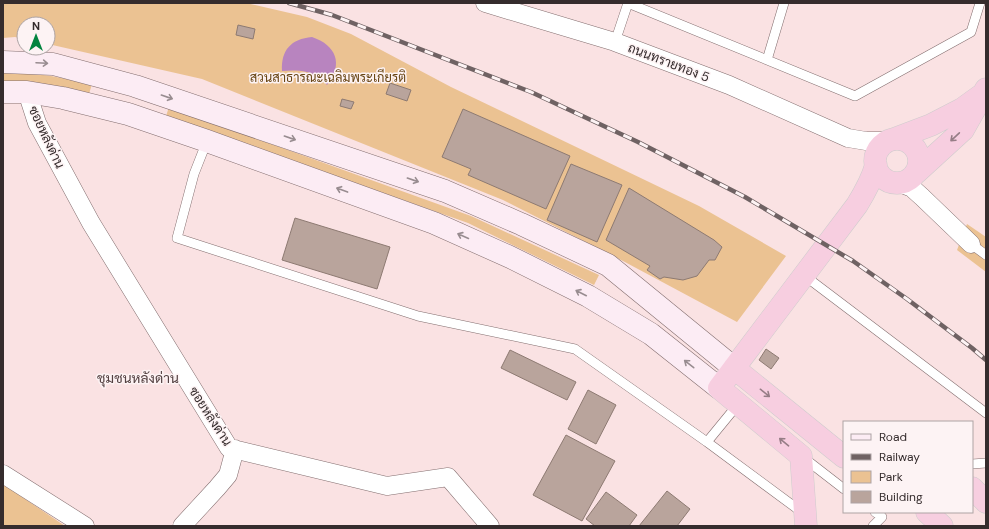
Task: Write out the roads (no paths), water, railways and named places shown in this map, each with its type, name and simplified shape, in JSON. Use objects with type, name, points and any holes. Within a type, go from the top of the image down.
[{"type":"highway","name":"ถนนทรายทอง 5","points":[[891,140],[931,124],[962,109],[985,91]]},
{"type":"highway","name":"ถนนทรายทอง 5","points":[[857,205],[870,194],[882,187],[906,178],[963,130],[985,91]]},
{"type":"highway","points":[[902,139],[908,141],[914,146],[920,159],[919,166],[906,178],[890,181],[883,178],[878,172],[876,165],[875,158],[877,151],[882,145],[891,140],[902,139]]},
{"type":"highway","name":"ถนนทรายทอง 5","points":[[719,388],[857,205],[866,191],[876,165]]},
{"type":"highway","points":[[734,368],[843,456]]},
{"type":"highway","points":[[719,388],[741,402],[801,456],[806,520]]},
{"type":"highway","points":[[973,473],[980,476],[986,481]]},
{"type":"highway","points":[[973,489],[986,502]]},
{"type":"highway","points":[[929,513],[942,526]]},
{"type":"highway","points":[[946,513],[959,526]]},
{"type":"main road","points":[[3,62],[53,64],[135,86],[445,191],[521,224],[608,265],[734,368]]},
{"type":"main road","points":[[128,114],[135,86]]},
{"type":"main road","points":[[3,92],[27,92],[63,98],[128,114],[207,140],[434,223],[510,257],[588,296],[651,334],[719,388]]},
{"type":"main road","points":[[602,305],[620,275]]},
{"type":"street","name":"ถนนทรายทอง 5","points":[[485,3],[614,42],[729,85],[848,138],[866,141],[891,140]]},
{"type":"street","name":"ซอยหลังด่าน","points":[[27,92],[38,124],[91,223],[229,448],[387,486],[448,477],[490,526]]},
{"type":"street","name":"ถนนทรายทอง 5","points":[[848,138],[867,154],[876,165]]},
{"type":"street","points":[[906,178],[917,182],[922,197],[971,244]]},
{"type":"street","points":[[182,526],[228,475],[234,449]]},
{"type":"street","points":[[3,474],[84,526]]},
{"type":"lane","points":[[614,42],[628,3],[855,96],[971,32],[980,3]]},
{"type":"lane","points":[[767,60],[784,3]]},
{"type":"lane","points":[[207,140],[194,174],[177,238],[418,316],[575,349],[707,442],[806,520]]},
{"type":"lane","points":[[971,244],[986,255]]},
{"type":"lane","points":[[804,276],[986,414]]},
{"type":"lane","points":[[707,442],[741,402]]},
{"type":"lane","points":[[801,456],[843,488]]},
{"type":"lane","points":[[973,464],[986,463]]},
{"type":"lane","points":[[873,526],[882,517],[876,513]]},
{"type":"railway","points":[[289,3],[332,15],[531,92],[638,142],[745,197],[853,261],[907,299],[986,360]]},
{"type":"district","name":"ชุมชนหลังด่าน","points":[[138,378]]},
{"type":"park label","name":"สวนสาธารณะเฉลิมพระเกียรติ","points":[[328,77]]}]
